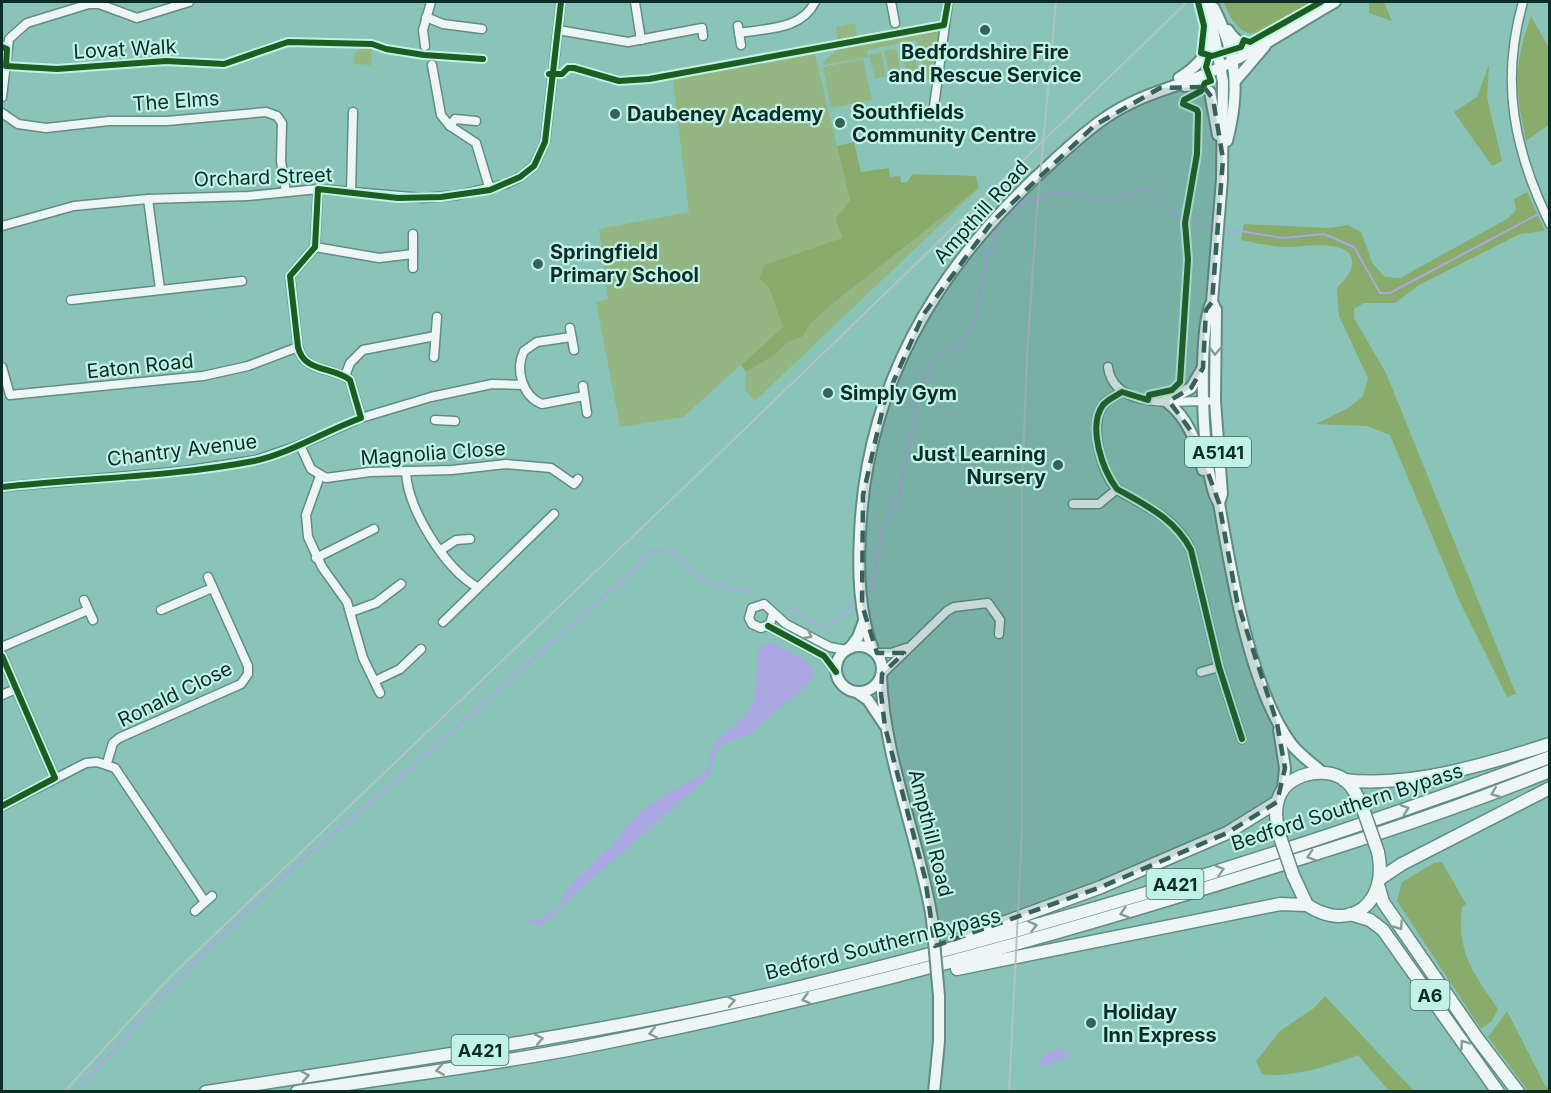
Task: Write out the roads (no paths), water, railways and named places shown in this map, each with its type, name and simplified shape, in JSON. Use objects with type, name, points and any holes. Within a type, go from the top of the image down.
[{"type":"highway","points":[[1307,905],[1293,875],[1276,821],[1277,802],[1283,789],[1303,776],[1323,773],[1344,780],[1363,782],[1404,780],[1550,744]]},
{"type":"highway","name":"Bedford Southern Bypass","points":[[206,1092],[466,1053],[794,988],[1051,922],[1318,840],[1550,758]]},
{"type":"highway","name":"Bedford Southern Bypass","points":[[297,1092],[591,1046],[861,986],[1062,932],[1323,852],[1475,801],[1550,771]]},
{"type":"highway","points":[[1344,780],[1353,789],[1364,812],[1378,852],[1380,883]]},
{"type":"highway","points":[[861,986],[924,976],[1027,953],[1280,904],[1307,905],[1328,914],[1350,914],[1368,905],[1380,883],[1402,864],[1550,788]]},
{"type":"highway","points":[[794,988],[966,937],[1091,891],[1227,833],[1277,802]]},
{"type":"highway","name":"A6","points":[[1380,883],[1383,903],[1477,1038],[1518,1092]]},
{"type":"highway","name":"A6","points":[[1350,914],[1370,921],[1383,930],[1498,1092]]},
{"type":"main road","points":[[1209,2],[1237,41],[1251,45],[1271,39]]},
{"type":"main road","name":"A5141","points":[[1209,2],[1222,67],[1223,159],[1221,211],[1212,302],[1206,310],[1203,368],[1222,494],[1218,503]]},
{"type":"main road","name":"Ampthill Road","points":[[875,651],[864,621],[861,600],[862,505],[870,454],[893,378],[923,315],[964,253],[1023,190],[1095,125],[1132,101],[1192,70],[1203,58],[1211,35],[1209,2]]},
{"type":"main road","name":"Ampthill Road","points":[[1160,88],[1222,67],[1335,2]]},
{"type":"main road","points":[[1218,15],[1233,61],[1236,80],[1233,113],[1223,159]]},
{"type":"main road","points":[[1236,80],[1271,39]]},
{"type":"main road","points":[[1160,88],[1196,85],[1207,89],[1213,99],[1223,159]]},
{"type":"main road","name":"A5141","points":[[1212,302],[1216,310],[1209,401],[1209,477],[1213,496],[1218,503],[1238,601],[1251,651],[1277,723],[1285,768],[1283,789]]},
{"type":"main road","points":[[1203,368],[1191,388],[1166,401],[1188,425],[1197,444],[1203,471],[1209,477]]},
{"type":"main road","points":[[848,649],[863,646],[875,651],[882,662],[881,675],[871,687],[858,693],[845,687],[836,672],[839,658],[848,649],[864,621]]},
{"type":"main road","name":"Ampthill Road","points":[[881,675],[885,727],[919,851],[932,919],[939,996],[939,1041],[933,1092]]},
{"type":"main road","name":"Ampthill Road","points":[[858,693],[872,704],[885,727]]},
{"type":"main road","name":"A5141","points":[[1277,723],[1300,754],[1323,773]]},
{"type":"street","points":[[2,98],[5,37],[27,23],[89,4],[99,4],[137,18],[189,2]]},
{"type":"street","points":[[425,46],[423,30],[431,2]]},
{"type":"street","name":"Orchard Street","points":[[2,226],[74,206],[148,199],[249,196],[318,189],[423,198],[490,190],[520,177],[534,166],[541,155],[545,142],[561,2]]},
{"type":"street","points":[[634,2],[641,40]]},
{"type":"street","points":[[741,45],[738,29],[796,22],[809,14],[815,2]]},
{"type":"street","points":[[891,2],[895,23]]},
{"type":"street","points":[[933,114],[948,2]]},
{"type":"street","points":[[1523,2],[1514,42],[1512,102],[1518,146],[1537,199],[1550,224]]},
{"type":"street","points":[[426,16],[443,24],[482,29]]},
{"type":"street","points":[[558,30],[617,42],[641,40],[702,28],[703,36]]},
{"type":"street","points":[[432,65],[441,115],[450,126],[476,143],[490,190]]},
{"type":"street","name":"The Elms","points":[[2,113],[18,124],[46,128],[109,121],[167,121],[266,112],[277,116],[282,123],[281,161],[286,192]]},
{"type":"street","points":[[351,191],[353,112]]},
{"type":"street","points":[[450,126],[455,119],[476,121]]},
{"type":"street","points":[[318,189],[315,247],[290,276],[298,347],[300,354],[309,365],[345,376],[352,386],[361,418]]},
{"type":"street","points":[[148,199],[160,290]]},
{"type":"street","points":[[413,234],[414,268]]},
{"type":"street","points":[[315,247],[379,258],[413,254]]},
{"type":"street","points":[[71,300],[242,281]]},
{"type":"street","points":[[434,357],[437,317]]},
{"type":"street","points":[[574,350],[571,332],[537,342],[524,351],[520,365],[523,385],[528,395],[542,404],[584,396]]},
{"type":"street","points":[[345,376],[350,363],[363,350],[435,336]]},
{"type":"street","name":"Eaton Road","points":[[2,367],[10,395],[203,376],[248,366],[298,347]]},
{"type":"street","points":[[1108,367],[1114,384],[1133,398],[1209,401]]},
{"type":"street","name":"Chantry Avenue","points":[[2,487],[184,471],[256,460],[300,445],[361,418],[471,387],[492,384],[523,385]]},
{"type":"street","points":[[582,386],[587,413]]},
{"type":"street","points":[[1122,392],[1103,405],[1097,428],[1104,470],[1117,489],[1158,513],[1183,534],[1191,550],[1220,667],[1242,739]]},
{"type":"street","points":[[435,420],[455,421]]},
{"type":"street","points":[[300,445],[311,469],[320,476],[306,515],[308,537],[316,558],[347,602],[363,658],[380,693]]},
{"type":"street","name":"Magnolia Close","points":[[320,476],[333,479],[370,472],[452,470],[506,464],[551,468],[574,484],[578,479]]},
{"type":"street","points":[[406,471],[409,494],[441,550],[454,571],[477,587]]},
{"type":"street","points":[[1073,504],[1099,504],[1107,500],[1117,489]]},
{"type":"street","points":[[443,622],[554,513]]},
{"type":"street","points":[[316,558],[365,538],[374,530]]},
{"type":"street","points":[[441,550],[456,540],[471,539]]},
{"type":"street","name":"Ronald Close","points":[[107,763],[113,743],[119,738],[241,684],[246,679],[248,666],[208,577]]},
{"type":"street","points":[[351,612],[376,603],[401,584]]},
{"type":"street","points":[[161,610],[212,588]]},
{"type":"street","points":[[84,600],[93,620]]},
{"type":"street","points":[[881,675],[947,611],[962,606],[988,603],[1000,620],[999,634]]},
{"type":"street","points":[[836,672],[824,656],[768,626],[761,628],[752,624],[750,611],[754,606],[764,604],[773,614],[830,647],[848,649]]},
{"type":"street","points":[[2,647],[88,610]]},
{"type":"street","points":[[768,626],[773,614]]},
{"type":"street","points":[[875,651],[891,653],[907,648]]},
{"type":"street","points":[[375,681],[400,669],[422,649]]},
{"type":"street","points":[[2,656],[55,778]]},
{"type":"street","points":[[1201,672],[1220,667]]},
{"type":"street","points":[[2,695],[16,689]]},
{"type":"street","points":[[2,806],[86,763],[107,763],[115,768],[208,899],[195,911]]},
{"type":"waterway","points":[[865,596],[872,590],[881,535],[900,493],[919,388],[940,354],[959,344],[974,323],[989,249],[1001,222],[1023,202],[1059,192],[1107,200],[1146,189],[1158,192],[1167,212],[1215,227]]},
{"type":"waterway","points":[[1221,228],[1283,238],[1324,234],[1354,247],[1380,293],[1390,293],[1542,212]]},
{"type":"waterway","points":[[82,1084],[200,956],[303,859],[397,780],[631,572],[650,551],[671,550],[701,580],[750,593]]},
{"type":"waterway","points":[[788,608],[824,628],[858,601]]},
{"type":"railway","points":[[1009,1092],[1022,832],[1022,484],[1027,357],[1037,209],[1056,2]]},
{"type":"railway","points":[[64,1092],[171,976],[696,476],[1187,2]]},
{"type":"place","name":"Bedfordshire Fire and Rescue Service","points":[[985,30]]},
{"type":"place","name":"Daubeney Academy","points":[[615,114]]},
{"type":"place","name":"Southfields Community Centre","points":[[840,123]]},
{"type":"place","name":"Springfield Primary School","points":[[538,264]]},
{"type":"place","name":"Simply Gym","points":[[828,393]]},
{"type":"place","name":"Just Learning Nursery","points":[[1058,465]]},
{"type":"place","name":"Holiday Inn Express","points":[[1091,1023]]}]
